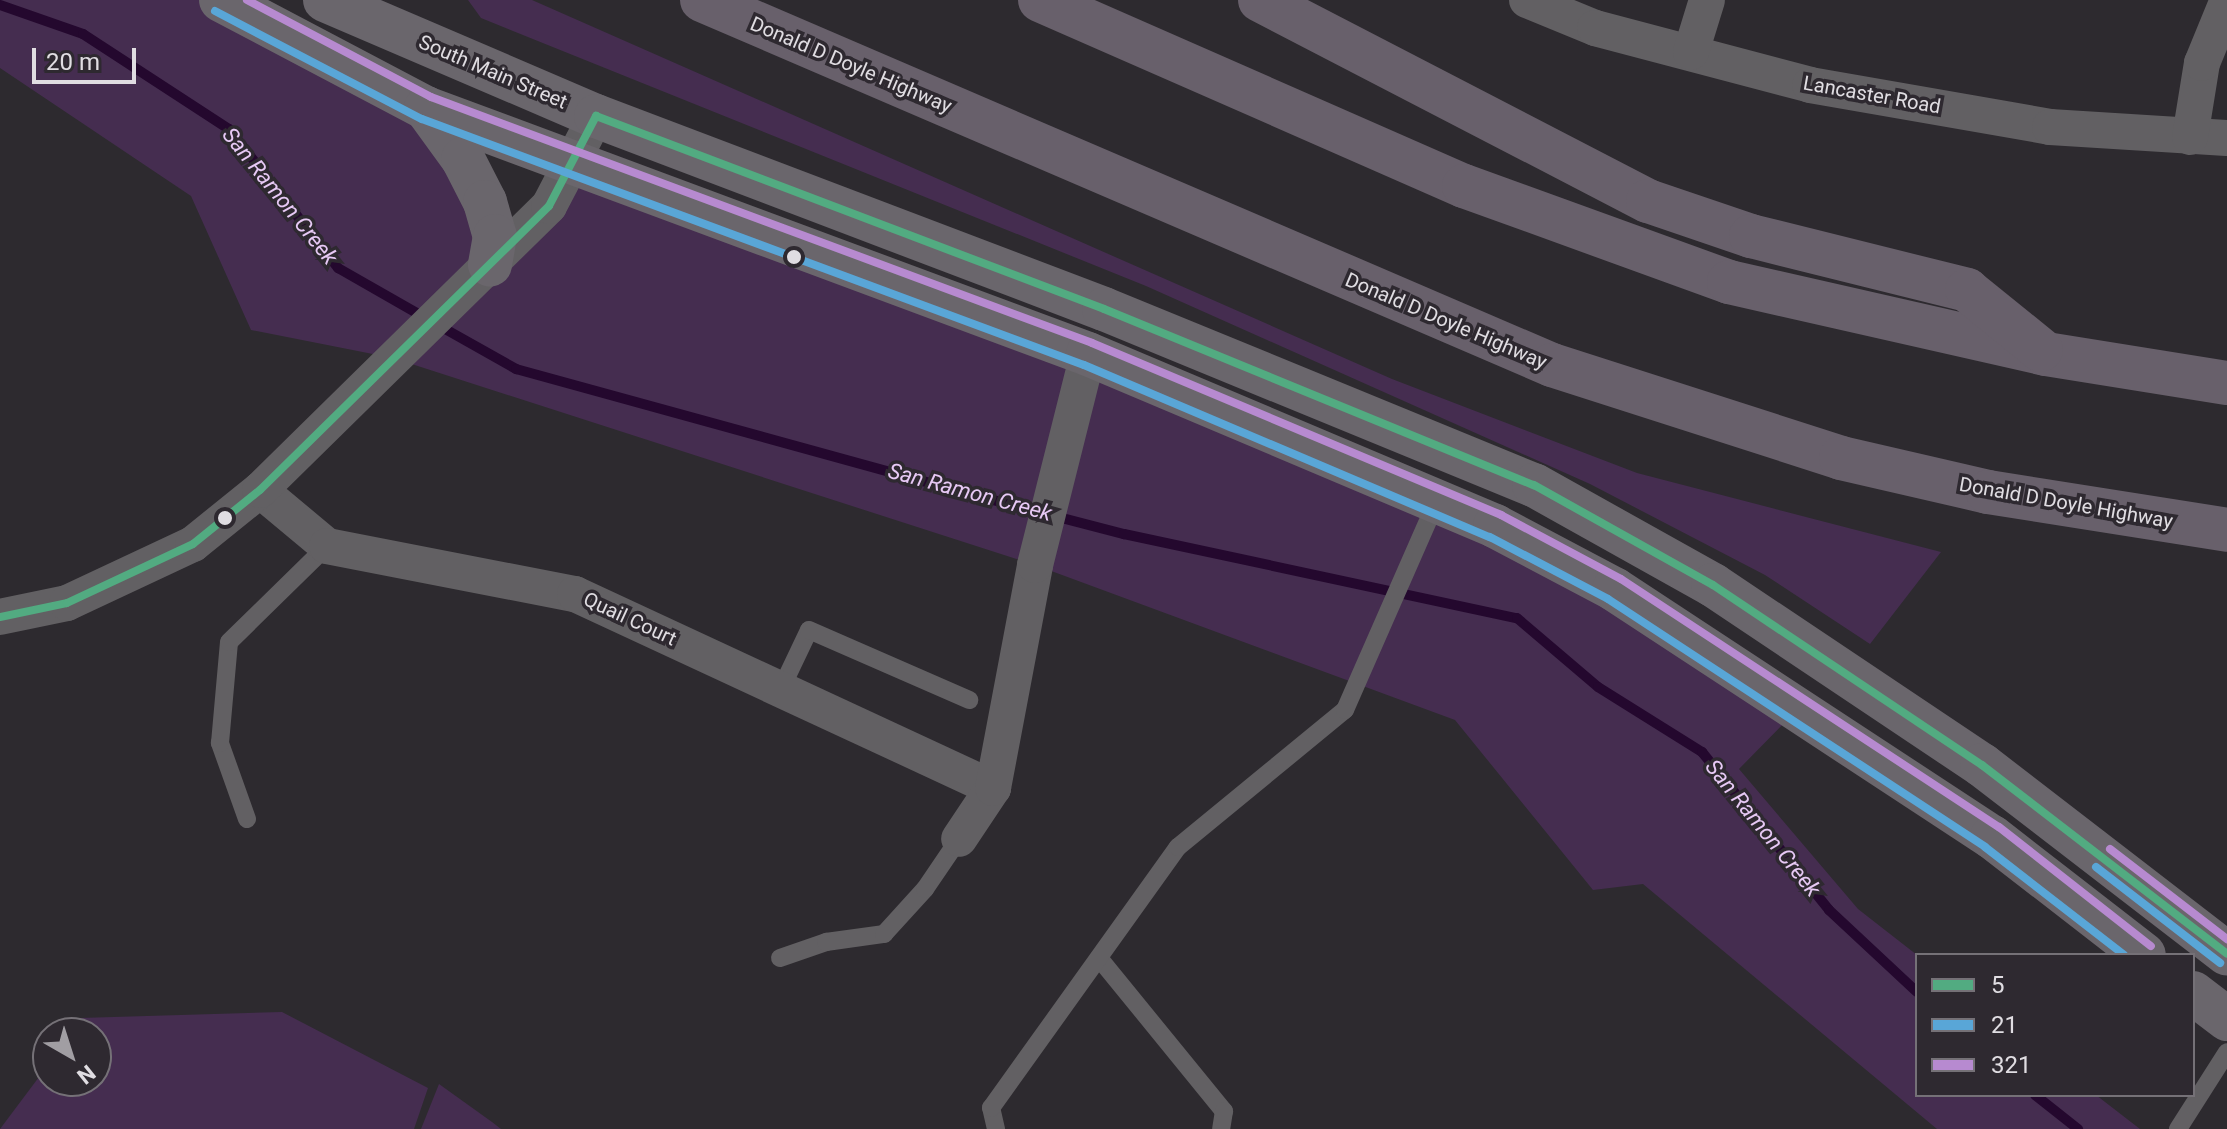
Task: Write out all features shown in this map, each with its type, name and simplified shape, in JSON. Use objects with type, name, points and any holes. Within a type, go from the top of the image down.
[{"type":"highway","name":"Donald D Doyle Highway","points":[[702,0],[1552,365],[1841,458],[1988,492],[2227,530]]},
{"type":"highway","points":[[1040,0],[1464,186],[1605,241],[1800,301],[2046,354],[2227,383]]},
{"type":"highway","points":[[1260,0],[1648,201],[1751,236],[1967,290],[2046,354]]},
{"type":"main road","points":[[221,0],[426,108],[1088,354],[1437,500],[1614,589],[1992,837],[2141,953]]},
{"type":"main road","name":"South Main Street","points":[[325,0],[596,116],[1104,309],[1534,485],[1713,585],[1982,765],[2227,954]]},
{"type":"main road","points":[[426,108],[463,159],[485,202],[495,236],[485,270]]},
{"type":"main road","points":[[2195,995],[2227,1019]]},
{"type":"street","name":"Lancaster Road","points":[[1527,0],[1595,28],[1810,85],[2050,127],[2227,138]]},
{"type":"street","points":[[1691,52],[1707,0]]},
{"type":"street","points":[[2190,137],[2202,63],[2227,2]]},
{"type":"street","points":[[0,617],[67,603],[193,544],[260,490],[549,206],[596,116]]},
{"type":"street","points":[[959,839],[993,788],[1035,565],[1088,354]]},
{"type":"street","name":"Quail Court","points":[[260,490],[327,546],[575,594],[993,788]]},
{"type":"lane","points":[[996,1129],[991,1108],[1178,847],[1345,710],[1437,500]]},
{"type":"lane","points":[[247,819],[220,743],[229,642],[327,546]]},
{"type":"lane","points":[[781,689],[809,630],[969,700]]},
{"type":"lane","points":[[780,958],[826,942],[884,934],[925,889],[959,839]]},
{"type":"lane","points":[[1099,958],[1224,1111],[1221,1129]]},
{"type":"lane","points":[[2178,1129],[2227,1052]]},
{"type":"shaded area","points":[[0,0],[221,0],[426,108],[495,236],[571,164],[1373,471],[1796,711],[1739,769],[1858,909],[1915,953],[1915,1097],[2099,1097],[2140,1129],[1937,1129],[1643,884],[1593,890],[1455,720],[1035,565],[393,358],[251,330],[191,196],[0,68]]},
{"type":"shaded area","points":[[468,0],[532,0],[1392,379],[1637,473],[1941,552],[1870,644],[1765,575],[1590,484],[1146,286],[481,18]]},
{"type":"shaded area","points":[[282,1012],[428,1088],[414,1129],[0,1129],[32,1086],[32,1097],[112,1097],[112,1017]]},
{"type":"shaded area","points":[[439,1084],[492,1122],[501,1129],[421,1129]]},
{"type":"waterway","name":"San Ramon Creek","points":[[0,5],[83,34],[229,129],[338,268],[424,317]]},
{"type":"waterway","name":"San Ramon Creek","points":[[438,325],[516,369],[943,487],[1124,534],[1517,618],[1598,687],[1702,752],[1829,910],[1915,990]]},
{"type":"waterway","name":"San Ramon Creek","points":[[2038,1097],[2078,1129]]},
{"type":"transit line","name":"321","points":[[247,0],[431,97],[1092,343],[1501,515],[1621,579],[1999,827],[2151,946]]},
{"type":"transit line","name":"21","points":[[215,11],[422,119],[1084,365],[1490,537],[1608,599],[1985,847],[2121,953]]},
{"type":"transit line","name":"5","points":[[0,617],[67,603],[193,544],[260,490],[549,206],[596,116],[1104,309],[1534,485],[1713,585],[1982,765],[2227,954]]},
{"type":"transit line","name":"321","points":[[2110,849],[2227,939]]},
{"type":"transit line","name":"21","points":[[2096,867],[2220,963]]}]
